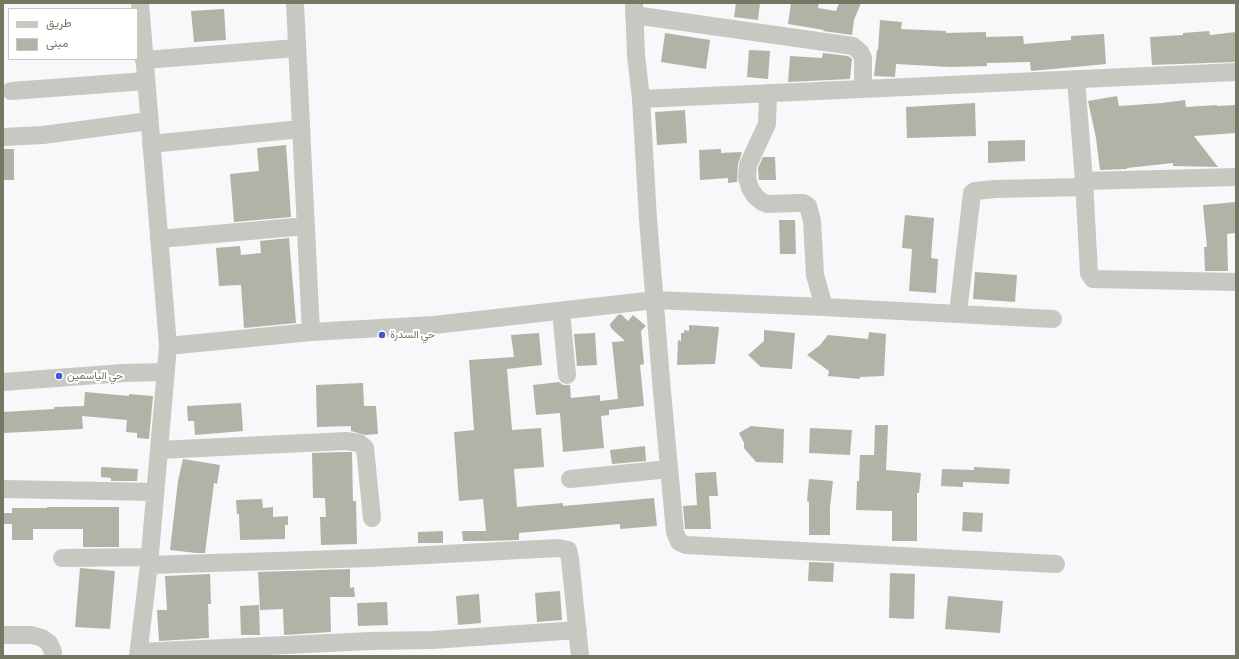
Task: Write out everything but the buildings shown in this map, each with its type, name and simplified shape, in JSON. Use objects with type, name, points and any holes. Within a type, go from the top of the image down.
[{"type":"street","points":[[140,3],[168,346],[149,561],[138,654],[371,641],[432,640],[578,630]]},
{"type":"street","points":[[295,3],[311,332]]},
{"type":"street","points":[[863,89],[863,58],[860,52],[853,46],[634,9],[648,219],[674,532],[680,542],[686,545],[1056,564]]},
{"type":"street","points":[[144,60],[297,48]]},
{"type":"street","points":[[641,99],[1236,72]]},
{"type":"street","points":[[1076,79],[1089,273],[1093,279],[1236,282]]},
{"type":"street","points":[[11,91],[146,81]]},
{"type":"street","points":[[768,93],[767,124],[748,165],[747,178],[750,188],[762,202],[767,204],[803,203],[808,206],[811,215],[815,275],[824,307]]},
{"type":"street","points":[[3,137],[43,135],[149,121]]},
{"type":"street","points":[[151,144],[301,129]]},
{"type":"street","points":[[958,313],[972,193],[975,191],[1236,177]]},
{"type":"street","points":[[159,239],[306,226]]},
{"type":"street","points":[[168,346],[311,332],[434,325],[655,300],[958,313],[1053,319]]},
{"type":"street","points":[[561,311],[567,375]]},
{"type":"street","points":[[3,382],[123,373],[166,372]]},
{"type":"street","points":[[159,450],[346,441],[359,443],[365,448],[372,518]]},
{"type":"street","points":[[570,479],[669,470]]},
{"type":"street","points":[[3,489],[155,492]]},
{"type":"street","points":[[62,558],[149,561],[421,555],[558,548],[568,550],[570,559],[580,656]]},
{"type":"street","points":[[3,635],[32,636],[42,638],[49,643],[53,656]]},
{"type":"place","name":"حي السدرة","points":[[382,335]]},
{"type":"place","name":"حي الياسمين","points":[[59,376]]}]
